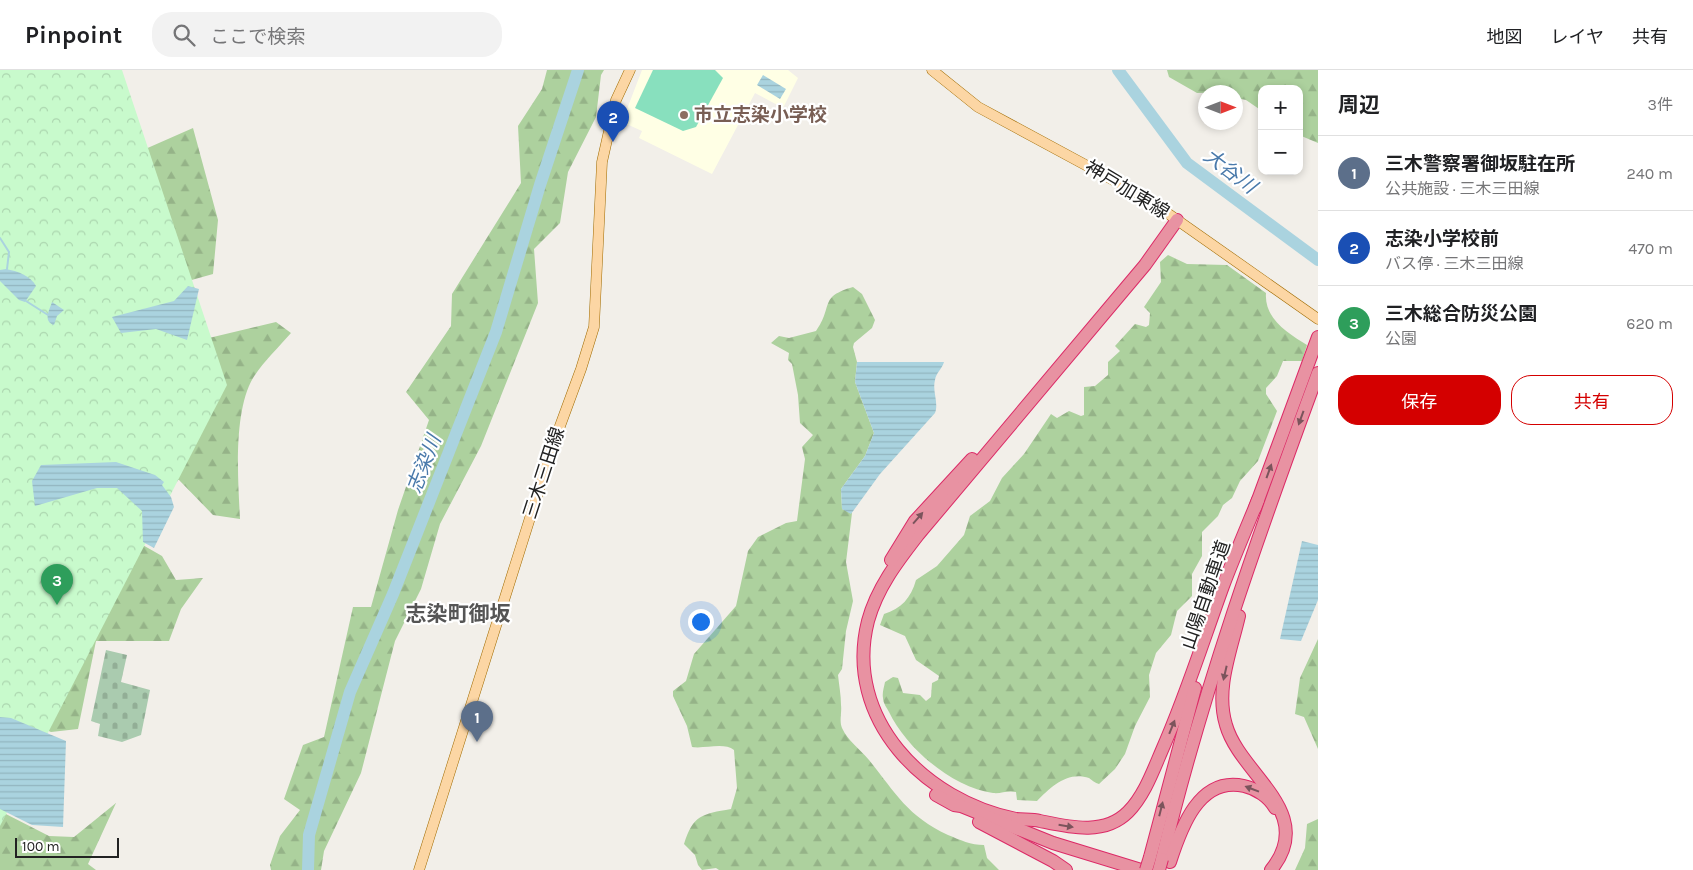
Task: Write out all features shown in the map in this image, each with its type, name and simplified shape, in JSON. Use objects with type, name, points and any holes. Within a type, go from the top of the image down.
[{"type":"highway","points":[[1066,870],[1053,860],[959,811],[954,805],[928,790],[905,770],[883,742],[868,712],[859,676],[858,647],[862,621],[869,598],[882,573],[915,521],[978,452],[1126,274],[1177,220]]},
{"type":"highway","points":[[1177,220],[1164,241],[988,449],[897,563],[880,590],[869,619],[864,651],[867,685],[878,719],[894,747],[913,768],[941,789],[978,806],[1018,819],[1026,826],[1055,838],[1163,865],[1183,825],[1198,802],[1219,788],[1241,785],[1257,791],[1267,798],[1276,810],[1281,825],[1281,835],[1276,853],[1260,870]]},
{"type":"highway","name":"山陽自動車道","points":[[1163,865],[1203,661],[1258,500],[1318,337]]},
{"type":"highway","name":"山陽自動車道","points":[[1163,865],[1210,683],[1274,491],[1318,373]]},
{"type":"highway","points":[[1271,870],[1282,856],[1287,844],[1287,819],[1275,795],[1232,740],[1224,719],[1222,698],[1224,679],[1239,616],[1274,491]]},
{"type":"highway","points":[[1018,819],[1027,818],[1077,828],[1095,827],[1116,821],[1135,804],[1155,767],[1176,718],[1224,584],[1258,500]]},
{"type":"highway","points":[[954,805],[961,806],[1053,843],[1141,870]]},
{"type":"highway","name":"山陽自動車道","points":[[1146,870],[1163,865]]},
{"type":"main road","name":"三木三田線","points":[[419,870],[553,445],[581,369],[594,326],[602,162],[616,100],[630,70]]},
{"type":"main road","name":"神戸加東線","points":[[932,70],[978,107],[1128,187],[1318,319]]},
{"type":"shaded area","name":"市立志染小学校","points":[[642,70],[788,70],[798,78],[783,108],[755,93],[712,174],[639,138],[642,131],[622,122]]},
{"type":"green space","points":[[0,70],[80,70],[118,161],[193,128],[218,220],[213,274],[181,283],[188,343],[276,322],[291,333],[266,360],[253,378],[242,409],[238,447],[240,519],[213,515],[179,480],[146,470],[141,544],[162,556],[176,580],[203,578],[181,609],[169,641],[96,641],[78,729],[51,732],[3,711]]},
{"type":"green space","points":[[0,70],[122,70],[227,385],[0,826]]},
{"type":"green space","points":[[547,70],[604,70],[601,75],[596,117],[568,172],[560,223],[534,249],[538,303],[481,446],[440,524],[421,589],[395,641],[361,773],[324,851],[321,870],[271,870],[270,865],[280,836],[300,810],[284,799],[303,745],[324,737],[353,607],[371,607],[398,510],[429,420],[406,392],[451,326],[452,294],[521,183],[518,126],[542,89]]},
{"type":"green space","points":[[653,70],[715,70],[723,78],[696,127],[683,131],[635,108]]},
{"type":"green space","points":[[1167,70],[1318,70],[1318,143],[1303,137],[1303,85],[1258,85],[1258,108],[1243,99],[1243,85],[1198,85],[1197,93],[1169,77]]},
{"type":"green space","points":[[1168,255],[1187,264],[1227,265],[1266,293],[1266,302],[1273,318],[1285,330],[1307,345],[1302,361],[1283,361],[1277,376],[1266,388],[1266,394],[1277,411],[1258,461],[1240,481],[1232,498],[1223,505],[1218,516],[1202,532],[1202,556],[1192,574],[1192,596],[1177,611],[1171,635],[1156,653],[1149,675],[1150,697],[1135,726],[1125,754],[1115,769],[1099,784],[1081,776],[1067,779],[1054,786],[1037,801],[1017,800],[1016,792],[993,793],[978,790],[947,775],[932,764],[897,726],[884,702],[885,682],[893,677],[898,678],[903,693],[920,695],[926,701],[931,697],[932,683],[938,680],[939,676],[916,660],[905,636],[880,625],[884,614],[900,606],[908,597],[916,580],[937,566],[964,535],[970,516],[990,501],[1002,478],[1024,454],[1051,414],[1057,418],[1069,411],[1081,416],[1084,415],[1084,387],[1095,386],[1108,375],[1108,362],[1120,351],[1115,346],[1135,324],[1146,327],[1149,325],[1150,313],[1144,307],[1161,282],[1160,262]]},
{"type":"green space","points":[[853,287],[862,294],[875,320],[872,328],[854,343],[853,347],[857,362],[855,382],[874,433],[865,456],[841,489],[842,509],[852,513],[846,562],[853,601],[846,631],[842,669],[838,675],[841,725],[847,737],[912,811],[934,828],[948,835],[970,843],[984,845],[987,858],[999,870],[719,870],[716,868],[702,870],[698,865],[695,855],[684,844],[691,827],[700,818],[713,812],[731,809],[737,788],[734,750],[725,746],[692,747],[687,726],[673,696],[673,691],[686,681],[694,654],[736,606],[748,551],[758,537],[786,523],[797,521],[805,459],[802,447],[813,435],[800,423],[798,395],[792,364],[788,360],[789,353],[771,343],[779,336],[789,338],[816,331],[831,299],[842,291]]},
{"type":"green space","points":[[1318,639],[1318,749],[1304,717],[1295,714],[1300,678]]},
{"type":"green space","points":[[106,650],[127,655],[121,682],[150,690],[141,735],[122,742],[98,736],[100,724],[91,721]]},
{"type":"green space","points":[[116,803],[88,864],[96,870],[0,870],[0,811],[49,836],[74,837]]},
{"type":"green space","points":[[1318,819],[1318,870],[1295,870],[1305,848],[1307,824]]},
{"type":"water","points":[[763,75],[786,89],[780,99],[757,85]]},
{"type":"water","points":[[6,269],[23,274],[34,282],[36,286],[25,302],[19,300],[0,281],[0,270]]},
{"type":"water","points":[[188,286],[199,289],[187,340],[156,329],[121,333],[112,317],[174,301]]},
{"type":"water","points":[[52,302],[64,310],[57,316],[54,325],[48,318]]},
{"type":"water","points":[[857,362],[944,362],[935,380],[935,413],[880,474],[851,514],[842,509],[841,489],[865,456],[874,433],[855,382]]},
{"type":"water","points":[[116,462],[155,475],[164,482],[162,485],[171,497],[174,507],[154,548],[143,542],[142,511],[117,488],[97,488],[35,506],[32,481],[41,465]]},
{"type":"water","points":[[1302,541],[1318,545],[1318,600],[1301,641],[1280,639]]},
{"type":"water","points":[[0,717],[11,718],[66,741],[63,827],[32,825],[0,809]]},
{"type":"waterway","name":"志染川","points":[[308,870],[309,835],[350,692],[393,594],[496,332],[540,185],[578,70]]},
{"type":"waterway","name":"大谷川","points":[[1118,70],[1187,163],[1318,260]]},
{"type":"waterway","points":[[0,238],[9,252],[7,269]]},
{"type":"waterway","points":[[26,301],[48,315]]},
{"type":"place","name":"市立志染小学校","points":[[684,115]]},
{"type":"place","name":"志染小学校前","points":[[613,142]]},
{"type":"place","name":"三木総合防災公園","points":[[57,605]]},
{"type":"place","name":"三木警察署御坂駐在所","points":[[477,742]]},
{"type":"district","name":"志染町御坂","points":[[458,614]]}]
